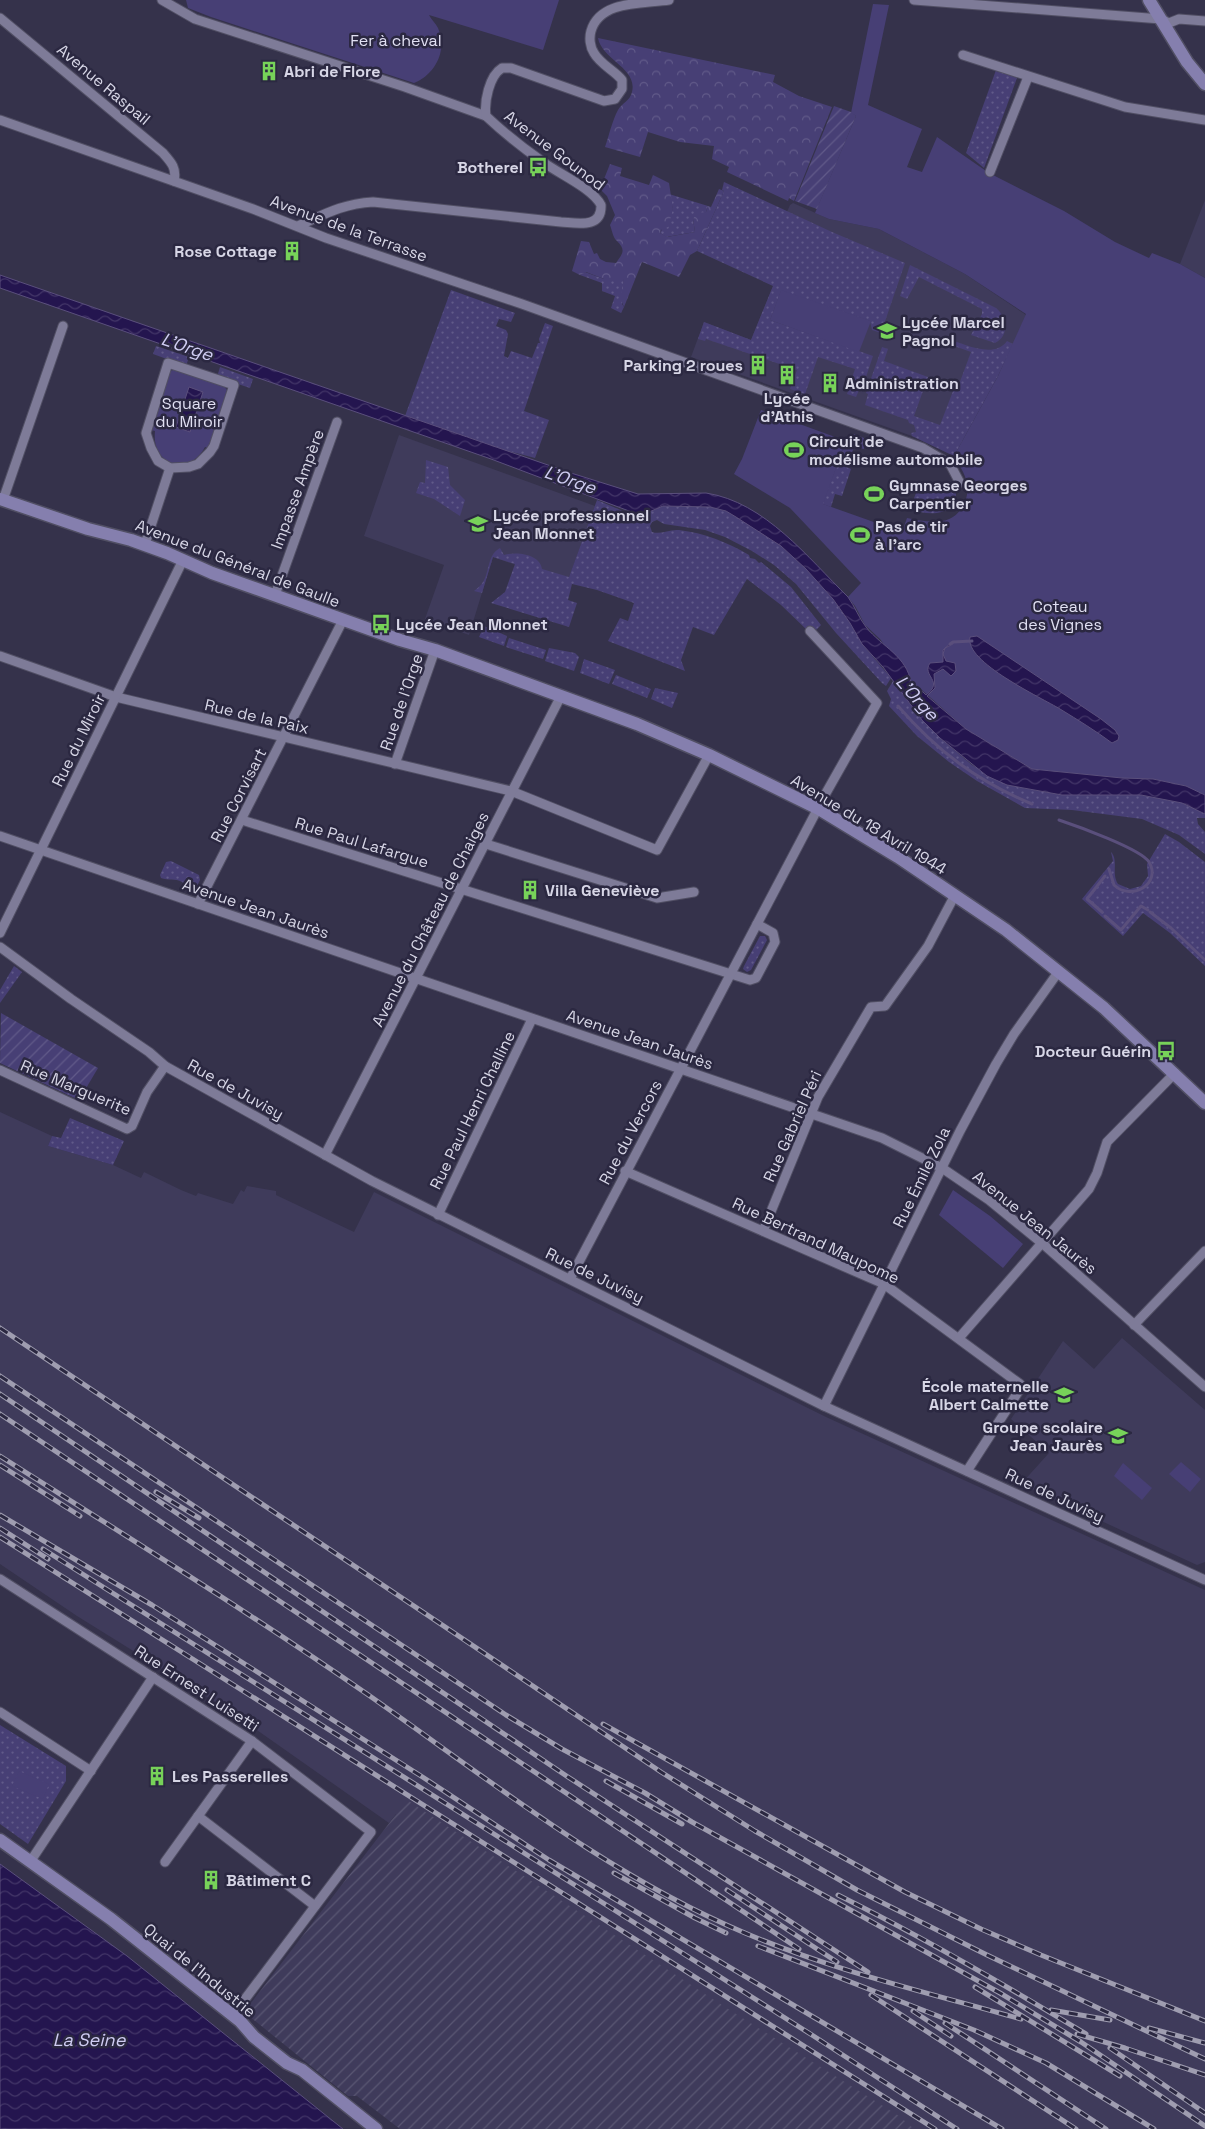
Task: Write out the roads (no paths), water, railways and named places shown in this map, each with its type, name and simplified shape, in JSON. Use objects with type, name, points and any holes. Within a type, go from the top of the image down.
[{"type":"street","points":[[162,0],[195,20],[405,87],[486,116]]},
{"type":"street","name":"Avenue Gounod","points":[[298,226],[317,216],[344,206],[373,202],[590,223],[600,216],[601,205],[593,194],[534,156],[486,116],[485,110],[494,76],[498,70],[507,67],[604,101],[615,100],[622,89],[622,80],[592,52],[590,35],[593,23],[600,15],[613,8],[669,0]]},
{"type":"street","points":[[914,0],[1021,4],[1161,19],[1169,23],[1179,19],[1205,21]]},
{"type":"street","points":[[1149,0],[1187,62],[1205,84]]},
{"type":"street","name":"Avenue Raspail","points":[[0,18],[163,153],[174,167],[176,173],[174,181]]},
{"type":"street","points":[[963,55],[1125,107],[1205,120]]},
{"type":"street","points":[[990,172],[1028,76]]},
{"type":"street","name":"Avenue de la Terrasse","points":[[0,120],[923,448],[950,464],[960,483]]},
{"type":"street","points":[[1,499],[63,326]]},
{"type":"street","points":[[168,363],[234,385],[214,446],[210,452],[198,464],[189,468],[170,468],[158,461],[146,433],[168,363]]},
{"type":"street","name":"Impasse Ampère","points":[[275,595],[337,422]]},
{"type":"street","points":[[144,544],[170,468]]},
{"type":"street","name":"Avenue du Général de Gaulle","points":[[1,499],[88,529],[144,544],[212,573],[343,620],[463,660]]},
{"type":"street","name":"Rue du Miroir","points":[[0,932],[183,560]]},
{"type":"street","name":"Rue Corvisart","points":[[198,904],[343,620]]},
{"type":"street","name":"Rue du Vercors","points":[[570,1279],[625,1171],[877,703],[810,631]]},
{"type":"street","name":"Rue de l'Orge","points":[[395,764],[435,650]]},
{"type":"street","name":"Rue de la Paix","points":[[0,656],[116,697],[512,792],[656,850],[709,755]]},
{"type":"street","name":"Avenue du 18 Avril 1944","points":[[463,660],[637,724],[709,755],[819,809],[955,894],[1059,971],[1110,1014],[1205,1103]]},
{"type":"street","name":"Avenue du Château de Chaiges","points":[[325,1155],[561,696]]},
{"type":"street","name":"Rue Paul Lafargue","points":[[242,820],[731,974]]},
{"type":"street","name":"Avenue Jean Jaurès","points":[[0,836],[882,1138],[942,1168],[989,1200],[1043,1244],[1205,1387]]},
{"type":"street","points":[[486,844],[657,898],[694,892]]},
{"type":"street","name":"Rue Gabriel Péri","points":[[763,1231],[818,1097],[871,1007],[885,1006],[928,946],[955,894]]},
{"type":"street","points":[[731,974],[750,980],[756,978],[775,939],[770,931],[757,924]]},
{"type":"street","name":"Rue de Juvisy","points":[[0,947],[65,995],[149,1052],[165,1066],[372,1181],[824,1406],[1205,1580]]},
{"type":"street","name":"Rue Émile Zola","points":[[824,1406],[942,1168],[996,1064],[1014,1034],[1059,971]]},
{"type":"street","name":"Rue Paul Henri Challine","points":[[438,1214],[532,1019]]},
{"type":"street","name":"Rue Marguerite","points":[[0,1070],[127,1129],[132,1126],[147,1092],[165,1066]]},
{"type":"street","points":[[959,1338],[1089,1189],[1097,1173],[1107,1142],[1175,1073]]},
{"type":"street","name":"Rue Bertrand Maupome","points":[[625,1171],[884,1284],[1020,1384],[1021,1386],[967,1471]]},
{"type":"street","points":[[1134,1325],[1205,1250]]},
{"type":"street","name":"Rue Ernest Luisetti","points":[[0,1579],[252,1740],[371,1832],[315,1906]]},
{"type":"street","points":[[30,1862],[153,1677]]},
{"type":"street","points":[[0,1712],[91,1771]]},
{"type":"street","points":[[165,1862],[252,1740]]},
{"type":"street","points":[[198,1816],[315,1906],[233,2015]]},
{"type":"street","name":"Quai de l'Industrie","points":[[0,1840],[111,1919],[233,2015],[254,2037],[287,2063],[302,2070],[376,2129]]},
{"type":"water","name":"L'Orge","points":[[0,275],[571,473],[638,494],[706,493],[727,498],[766,520],[801,549],[848,597],[866,627],[893,652],[905,666],[911,683],[915,684],[926,695],[933,686],[928,672],[930,663],[943,662],[943,654],[946,661],[955,663],[956,671],[951,676],[943,669],[934,674],[935,688],[927,696],[966,729],[1032,769],[1122,778],[1153,779],[1186,786],[1205,795],[1205,814],[1182,803],[1141,795],[1062,795],[1007,785],[987,776],[940,738],[922,720],[883,667],[862,644],[833,599],[806,569],[781,546],[726,511],[710,507],[663,506],[642,515],[637,514],[491,459],[0,288]]},
{"type":"water","points":[[189,387],[203,392],[190,432],[176,427]]},
{"type":"water","points":[[977,636],[1101,719],[1115,730],[1119,736],[1118,740],[1112,743],[1073,717],[991,668],[971,647],[970,637]]},
{"type":"water","name":"La Seine","points":[[0,1864],[127,1956],[343,2129],[0,2129]]},
{"type":"waterway","points":[[950,644],[953,642],[972,641]]},
{"type":"waterway","name":"L'Orge","points":[[898,706],[928,737],[959,763],[993,785],[1032,804]]},
{"type":"waterway","points":[[1059,820],[1108,838],[1144,857],[1149,862],[1152,877],[1143,888],[1129,892],[1121,890],[1114,885],[1109,869]]},
{"type":"waterway","points":[[1102,912],[1087,899],[1105,876]]},
{"type":"waterway","points":[[1105,916],[1121,930],[1141,906],[1148,910]]},
{"type":"waterway","points":[[1150,912],[1171,928],[1205,960]]},
{"type":"railway","points":[[0,1328],[661,1772],[755,1831],[857,1890],[987,1955],[1205,2059]]},
{"type":"railway","points":[[0,1376],[506,1715],[562,1749],[645,1793],[692,1822],[1000,1993],[1081,2042],[1205,2126]]},
{"type":"railway","points":[[0,1394],[568,1777],[868,1972]]},
{"type":"railway","points":[[0,1414],[799,1949]]},
{"type":"railway","points":[[0,1456],[276,1633],[367,1694],[550,1824],[645,1883],[695,1910],[779,1947],[847,1970],[1021,2019]]},
{"type":"railway","points":[[0,1465],[80,1516]]},
{"type":"railway","points":[[156,1492],[199,1518]]},
{"type":"railway","points":[[0,1515],[152,1605],[421,1776],[549,1860],[1002,2129]]},
{"type":"railway","points":[[0,1528],[48,1559]]},
{"type":"railway","points":[[0,1537],[935,2129]]},
{"type":"railway","points":[[43,1549],[812,2035],[957,2129]]},
{"type":"railway","points":[[603,1724],[905,1892],[981,1929],[1041,1955],[1205,2021]]},
{"type":"railway","points":[[606,1781],[682,1824]]},
{"type":"railway","points":[[614,1873],[726,1933]]},
{"type":"railway","points":[[727,1890],[837,1962]]},
{"type":"railway","points":[[838,1895],[964,1962],[1086,2034]]},
{"type":"railway","points":[[758,1946],[974,2030],[1046,2063],[1154,2129]]},
{"type":"railway","points":[[975,1987],[1120,2076]]},
{"type":"railway","points":[[871,1995],[1076,2129]]},
{"type":"railway","points":[[1051,2010],[1110,2020]]},
{"type":"railway","points":[[913,2011],[951,2036]]},
{"type":"railway","points":[[945,2023],[1106,2129]]},
{"type":"railway","points":[[1149,2028],[1205,2043]]},
{"type":"railway","points":[[1077,2034],[1205,2075]]},
{"type":"railway","points":[[1110,2048],[1205,2113]]},
{"type":"place","name":"Abri de Flore","points":[[269,71]]},
{"type":"place","name":"Botherel","points":[[538,167]]},
{"type":"place","name":"Rose Cottage","points":[[292,251]]},
{"type":"place","name":"Lycée Marcel Pagnol","points":[[887,331]]},
{"type":"place","name":"Parking 2 roues","points":[[758,365]]},
{"type":"place","name":"Lycée d'Athis","points":[[787,375]]},
{"type":"place","name":"Administration","points":[[830,383]]},
{"type":"place","name":"Circuit de modélisme automobile","points":[[794,450]]},
{"type":"place","name":"Gymnase Georges Carpentier","points":[[874,494]]},
{"type":"place","name":"Lycée professionnel Jean Monnet","points":[[478,524]]},
{"type":"place","name":"Pas de tir à l'arc","points":[[860,535]]},
{"type":"place","name":"Lycée Jean Monnet","points":[[381,624]]},
{"type":"place","name":"Villa Geneviève","points":[[530,890]]},
{"type":"place","name":"Docteur Guérin","points":[[1166,1051]]},
{"type":"place","name":"École maternelle Albert Calmette","points":[[1064,1395]]},
{"type":"place","name":"Groupe scolaire Jean Jaurès","points":[[1118,1436]]},
{"type":"place","name":"Les Passerelles","points":[[157,1776]]},
{"type":"place","name":"Bâtiment C","points":[[211,1880]]},
{"type":"park label","name":"Fer à cheval","points":[[396,40]]},
{"type":"park label","name":"Square du Miroir","points":[[189,412]]},
{"type":"park label","name":"Coteau des Vignes","points":[[1060,615]]}]
